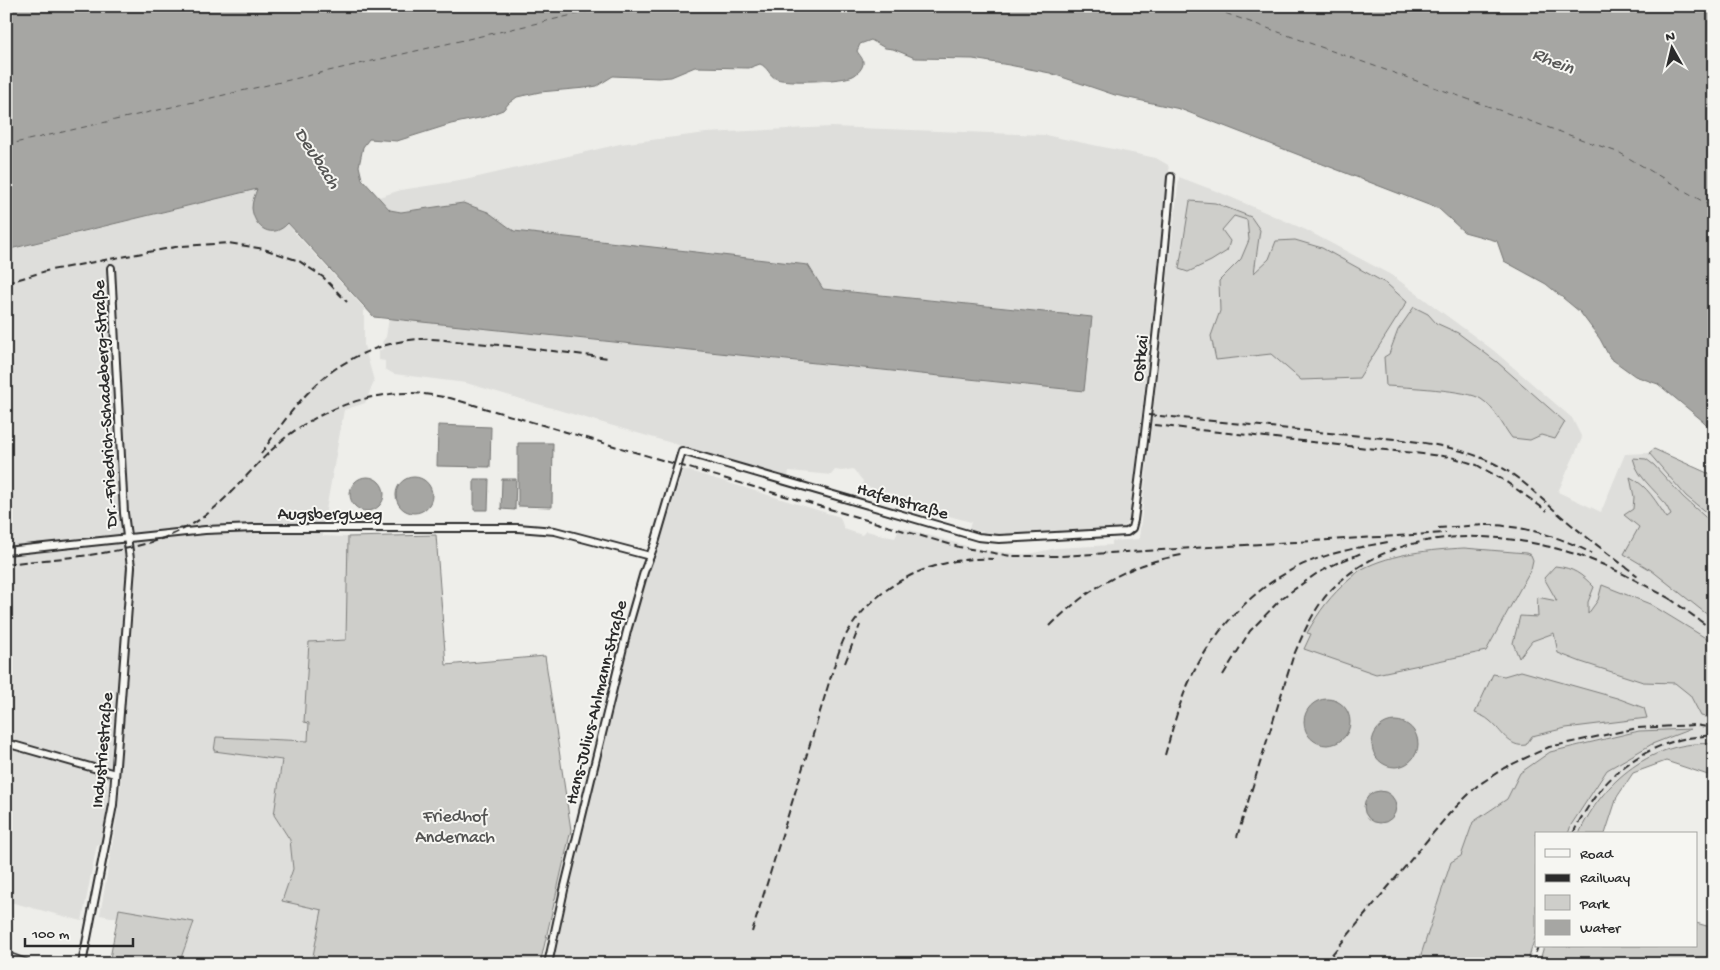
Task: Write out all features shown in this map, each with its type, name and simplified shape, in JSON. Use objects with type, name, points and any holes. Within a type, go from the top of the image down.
[{"type":"street","name":"Ostkai","points":[[1121,533],[1132,528],[1134,520],[1159,315],[1171,177]]},
{"type":"street","name":"Dr.-Friedrich-Schadeberg-Straße","points":[[111,268],[124,513],[128,538]]},
{"type":"street","name":"Hafenstraße","points":[[682,451],[978,537],[999,540],[1121,533]]},
{"type":"street","name":"Hans-Julius-Ahlmann-Straße","points":[[548,964],[609,700],[634,605],[682,451]]},
{"type":"street","name":"Augsbergweg","points":[[6,551],[205,530],[255,528],[518,528],[555,531],[650,556]]},
{"type":"street","name":"Industriestraße","points":[[82,964],[113,805],[131,567],[128,538]]},
{"type":"street","points":[[6,743],[115,774]]},
{"type":"street","points":[[6,957],[24,964]]},
{"type":"shaded area","points":[[831,127],[1045,135],[1156,158],[1168,165],[1169,170],[1130,519],[1124,527],[1120,529],[1021,534],[997,534],[969,529],[971,522],[898,502],[899,496],[862,485],[863,481],[853,469],[835,470],[831,475],[789,471],[788,477],[466,383],[394,374],[385,369],[385,361],[379,360],[379,351],[384,348],[382,342],[386,337],[389,318],[1084,391],[1092,317],[823,289],[514,231],[488,212],[463,203],[401,212],[390,210],[379,197],[401,190],[465,180],[620,144],[706,133]]},
{"type":"shaded area","points":[[1179,177],[1306,230],[1393,276],[1493,350],[1572,418],[1582,438],[1558,492],[1601,512],[1625,454],[1649,453],[1686,496],[1714,519],[1714,744],[1685,745],[1656,754],[1604,792],[1580,832],[1569,832],[1571,825],[1607,770],[1652,744],[1691,730],[1639,731],[1550,752],[1521,773],[1507,799],[1473,822],[1461,856],[1451,862],[1418,964],[553,964],[577,853],[646,576],[655,559],[683,469],[840,517],[844,529],[862,535],[866,531],[895,538],[900,527],[970,547],[1021,554],[1056,548],[1112,545],[1112,541],[1139,539]],"holes":[[[1464,548],[1531,555],[1533,560],[1304,649],[1311,633],[1377,564],[1420,552]]]},
{"type":"shaded area","points":[[257,189],[253,215],[260,226],[288,223],[364,308],[364,345],[374,381],[365,403],[344,410],[323,536],[348,537],[346,641],[304,722],[309,723],[309,741],[216,737],[214,750],[282,760],[274,815],[290,840],[293,869],[282,901],[322,910],[313,961],[323,964],[181,964],[182,955],[194,925],[119,909],[117,918],[100,915],[121,782],[105,780],[109,790],[108,807],[101,844],[97,844],[82,921],[6,901],[6,251]]},
{"type":"green space","points":[[1190,201],[1215,203],[1251,217],[1260,230],[1254,273],[1269,259],[1276,241],[1295,240],[1322,248],[1387,284],[1407,302],[1359,378],[1301,380],[1271,354],[1216,360],[1211,336],[1220,311],[1219,281],[1241,259],[1249,240],[1247,220],[1234,216],[1222,230],[1230,241],[1227,251],[1188,272],[1179,269]]},
{"type":"green space","points":[[1414,307],[1428,314],[1436,323],[1458,333],[1497,362],[1565,422],[1555,439],[1541,435],[1530,440],[1512,438],[1490,407],[1474,396],[1464,393],[1386,386],[1384,357],[1389,354],[1398,330]]},
{"type":"green space","points":[[1654,449],[1714,476],[1714,519],[1686,496],[1649,453]]},
{"type":"green space","points":[[1633,458],[1646,459],[1654,465],[1683,497],[1714,525],[1714,620],[1651,570],[1624,554],[1639,527],[1624,515],[1633,509],[1634,497],[1630,477],[1647,490],[1667,518],[1671,515],[1662,500],[1640,474]]},
{"type":"green space","name":"Friedhof Andernach","points":[[436,535],[446,665],[545,656],[571,830],[540,964],[323,964],[312,961],[322,910],[282,901],[293,869],[290,840],[274,815],[282,760],[214,751],[216,737],[308,741],[309,723],[304,722],[309,642],[346,640],[348,537]]},
{"type":"green space","points":[[1464,548],[1526,553],[1531,555],[1533,560],[1531,569],[1486,651],[1376,674],[1304,649],[1311,634],[1307,633],[1321,610],[1331,597],[1360,570],[1386,559],[1399,556],[1425,551]]},
{"type":"green space","points":[[1555,566],[1577,572],[1594,587],[1588,602],[1588,614],[1598,600],[1602,585],[1650,604],[1714,644],[1714,679],[1711,693],[1714,695],[1714,719],[1701,716],[1690,695],[1675,683],[1643,682],[1558,653],[1554,633],[1532,641],[1519,658],[1513,643],[1520,616],[1538,617],[1537,597],[1557,601],[1544,578]]},
{"type":"green space","points":[[1521,671],[1617,698],[1644,708],[1647,718],[1566,728],[1532,736],[1526,745],[1515,744],[1483,716],[1475,713],[1493,674],[1504,676]]},
{"type":"green space","points":[[1691,729],[1652,744],[1607,770],[1571,825],[1569,832],[1535,832],[1535,937],[1527,964],[1418,964],[1451,862],[1461,856],[1473,822],[1507,799],[1520,773],[1550,752],[1639,731]]},
{"type":"green space","points":[[1692,744],[1714,744],[1714,777],[1666,761],[1633,773],[1617,797],[1606,832],[1580,832],[1601,797],[1633,767],[1651,756]]},
{"type":"green space","points":[[119,909],[194,922],[182,955],[181,964],[109,964]]},
{"type":"green space","points":[[1698,924],[1714,928],[1714,964],[1539,964],[1543,948],[1698,948]]},
{"type":"water","points":[[6,6],[1714,6],[1714,432],[1658,384],[1635,376],[1610,358],[1600,339],[1580,312],[1546,284],[1504,261],[1497,241],[1464,232],[1439,209],[1180,109],[1115,95],[1050,73],[1009,65],[973,59],[915,58],[893,49],[885,48],[871,40],[860,44],[857,51],[863,60],[863,64],[858,72],[850,77],[835,80],[791,81],[777,79],[760,64],[749,68],[695,67],[671,77],[613,76],[597,86],[540,92],[517,97],[503,110],[484,117],[451,124],[397,141],[369,139],[363,147],[359,166],[362,179],[390,210],[401,212],[463,203],[488,212],[514,231],[808,265],[823,289],[1092,317],[1084,391],[374,317],[288,223],[276,231],[271,231],[265,230],[256,222],[252,208],[257,189],[6,250]]},
{"type":"water","points":[[438,425],[491,427],[490,467],[437,466]]},
{"type":"water","points":[[518,443],[553,443],[552,507],[518,506]]},
{"type":"water","points":[[367,477],[374,478],[379,482],[383,487],[383,501],[379,506],[374,510],[367,511],[360,510],[355,506],[351,501],[350,494],[351,487],[355,482],[360,478]]},
{"type":"water","points":[[414,477],[421,478],[427,482],[431,488],[431,502],[427,508],[421,512],[414,513],[407,512],[401,508],[397,502],[396,495],[397,488],[401,482],[407,478]]},
{"type":"water","points":[[474,479],[489,479],[488,510],[474,510]]},
{"type":"water","points":[[502,479],[516,479],[515,510],[501,509]]},
{"type":"water","points":[[1323,699],[1331,699],[1340,703],[1346,709],[1350,722],[1346,735],[1340,741],[1331,745],[1323,745],[1314,741],[1308,735],[1304,726],[1304,718],[1308,709],[1314,703]]},
{"type":"water","points":[[1391,721],[1399,721],[1408,725],[1414,731],[1418,744],[1414,757],[1408,763],[1399,767],[1391,767],[1382,763],[1376,757],[1372,748],[1372,740],[1376,731],[1382,725]]},
{"type":"water","points":[[1380,791],[1386,792],[1391,796],[1395,801],[1395,813],[1391,818],[1386,822],[1380,823],[1374,822],[1369,818],[1365,813],[1364,807],[1365,801],[1369,796],[1374,792]]},
{"type":"ferry route","points":[[6,145],[612,6]]},
{"type":"ferry route","points":[[1205,6],[1620,153],[1714,208]]},
{"type":"railway","points":[[6,283],[46,271],[181,246],[229,243],[264,249],[299,261],[323,277],[347,302]]},
{"type":"railway","points":[[261,454],[294,408],[313,387],[335,369],[355,357],[376,348],[409,340],[437,339],[609,358]]},
{"type":"railway","points":[[6,564],[126,549],[171,535],[191,525],[215,508],[266,455],[290,434],[305,424],[338,407],[356,401],[391,394],[409,393],[450,398],[959,547],[1011,556],[1060,556],[1446,533]]},
{"type":"railway","points":[[1148,415],[1394,439],[1459,450],[1480,457],[1516,477],[1580,532],[1638,576]]},
{"type":"railway","points":[[1154,425],[1451,457],[1477,465],[1505,481],[1547,511]]},
{"type":"railway","points":[[1438,528],[1493,525],[1518,528],[1568,542],[1591,553]]},
{"type":"railway","points":[[1237,837],[1293,657],[1301,638],[1316,610],[1328,593],[1360,566],[1388,552],[1418,542],[1449,538],[1481,537],[1513,540],[1545,546],[1588,558],[1626,575],[1674,601]]},
{"type":"railway","points":[[1165,755],[1182,700],[1197,666],[1217,635],[1242,606],[1286,573],[1310,561],[1336,553],[1388,542]]},
{"type":"railway","points":[[1223,675],[1250,631],[1282,598],[1316,574],[1364,552]]},
{"type":"railway","points":[[1050,626],[1079,600],[1110,580],[1144,565],[1182,555]]},
{"type":"railway","points":[[752,932],[836,660],[846,635],[873,601],[890,587],[909,576],[949,562],[993,559]]},
{"type":"railway","points":[[1669,598],[1714,631]]},
{"type":"railway","points":[[845,663],[860,625]]},
{"type":"railway","points":[[1324,964],[1449,814],[1477,786],[1504,768],[1549,747],[1638,728],[1695,725],[1714,728]]},
{"type":"railway","points":[[1574,832],[1597,794],[1617,772],[1629,763],[1654,748],[1668,743],[1687,738],[1714,735]]},
{"type":"railway","points":[[1532,964],[1537,948]]},
{"type":"water label","name":"Rhein","points":[[1554,59]]},
{"type":"water label","name":"Deubach","points":[[319,157]]}]
